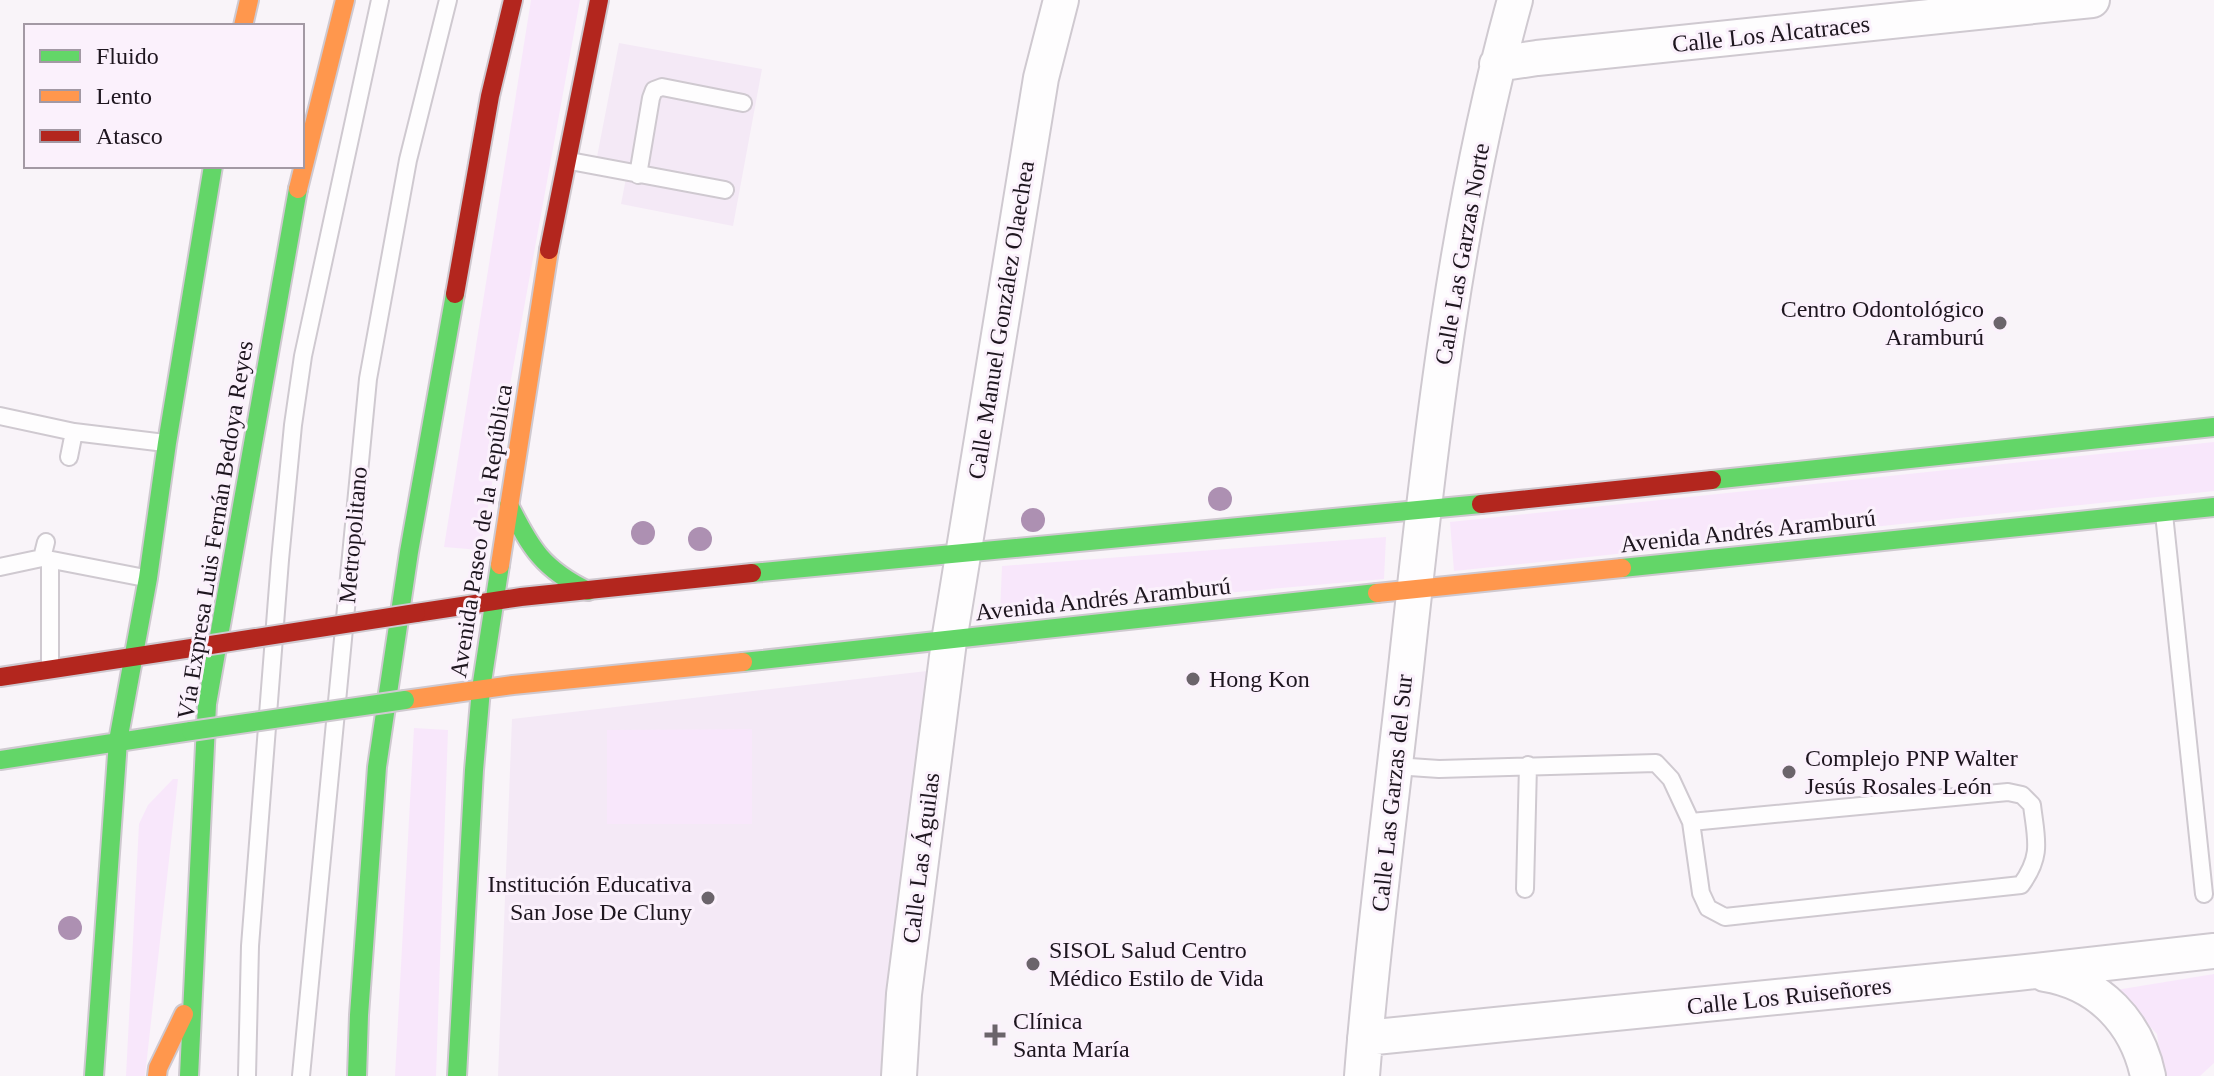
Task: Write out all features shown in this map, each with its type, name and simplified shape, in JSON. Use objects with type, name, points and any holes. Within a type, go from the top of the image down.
[{"type":"main road","points":[[243,24],[249,0]]},
{"type":"main road","name":"Vía Expresa Luis Fernán Bedoya Reyes","points":[[304,163],[345,0]]},
{"type":"main road","points":[[357,1076],[377,767],[409,552],[490,96],[513,0]]},
{"type":"main road","name":"Avenida Paseo de la República","points":[[457,1076],[481,689],[551,240],[599,0]]},
{"type":"main road","points":[[94,1076],[118,741],[148,578],[213,168]]},
{"type":"main road","name":"Vía Expresa Luis Fernán Bedoya Reyes","points":[[189,1076],[207,704],[303,168]]},
{"type":"main road","points":[[0,677],[495,600],[962,552],[1423,510],[2214,427]]},
{"type":"main road","points":[[509,505],[540,560],[556,575],[588,591]]},
{"type":"main road","name":"Avenida Andrés Aramburú","points":[[0,760],[481,689],[2214,507]]},
{"type":"main road","points":[[157,1076],[193,993]]},
{"type":"street","name":"Calle Manuel González Olaechea","points":[[949,641],[1041,78],[1061,0]]},
{"type":"street","name":"Calle Las Garzas Norte","points":[[1423,510],[1450,303],[1497,64],[1515,0]]},
{"type":"street","name":"Calle Los Alcatraces","points":[[1497,64],[2092,0]]},
{"type":"street","name":"Calle Las Garzas del Sur","points":[[1362,1076],[1423,510]]},
{"type":"street","name":"Calle Las Águilas","points":[[899,1076],[904,994],[949,641]]},
{"type":"street","name":"Calle Los Ruiseñores","points":[[1365,1038],[2214,951]]},
{"type":"street","points":[[2017,973],[2059,977],[2080,984],[2108,1002],[2129,1026],[2144,1054],[2148,1076]]},
{"type":"lane","points":[[247,1076],[251,931],[293,425],[303,356],[380,0]]},
{"type":"lane","name":"Metropolitano","points":[[301,1076],[368,379],[408,160],[448,0]]},
{"type":"lane","points":[[638,175],[654,90],[662,87],[743,103]]},
{"type":"lane","points":[[568,161],[725,190]]},
{"type":"lane","points":[[0,416],[74,432],[167,443]]},
{"type":"lane","points":[[69,457],[74,432]]},
{"type":"lane","points":[[2164,512],[2204,894]]},
{"type":"lane","points":[[46,553],[50,670]]},
{"type":"lane","points":[[0,567],[46,553],[148,578]]},
{"type":"lane","points":[[1395,766],[1439,769],[1656,763],[1671,779],[1691,822],[1701,893],[1708,908],[1725,917],[2021,885],[2032,870],[2037,853],[2032,805],[2022,795],[2008,792],[1691,822]]},
{"type":"lane","points":[[1525,889],[1528,765]]},
{"type":"shaded area","points":[[531,0],[580,0],[480,550],[444,547]]},
{"type":"shaded area","points":[[619,43],[762,69],[733,226],[621,204],[628,168],[596,162]]},
{"type":"shaded area","points":[[2214,442],[2214,491],[1454,571],[1450,522]]},
{"type":"shaded area","points":[[1386,537],[1384,579],[1000,613],[1002,566]]},
{"type":"shaded area","name":"Institución Educativa San Jose De Cluny","points":[[927,671],[899,1076],[498,1076],[512,719]]},
{"type":"shaded area","points":[[414,728],[448,730],[436,1076],[395,1076]]},
{"type":"shaded area","points":[[752,729],[752,824],[607,824],[607,730]]},
{"type":"shaded area","points":[[173,779],[178,779],[145,1076],[126,1076],[139,824],[148,805]]},
{"type":"shaded area","points":[[2214,974],[2214,1063],[2200,1076],[2163,1076],[2157,1034],[2116,990]]},
{"type":"traffic: fast","points":[[94,1076],[118,741],[148,578],[213,168]]},
{"type":"traffic: fast","points":[[189,1076],[207,704],[298,189]]},
{"type":"traffic: fast","points":[[357,1076],[377,767],[409,552],[455,294]]},
{"type":"traffic: fast","points":[[1712,480],[2214,427]]},
{"type":"traffic: fast","points":[[752,573],[1481,504]]},
{"type":"traffic: fast","points":[[509,505],[524,534],[549,566],[588,591]]},
{"type":"traffic: fast","points":[[1622,568],[2214,507]]},
{"type":"traffic: fast","points":[[457,1076],[474,770],[481,689],[500,565]]},
{"type":"traffic: fast","points":[[743,662],[1377,593]]},
{"type":"traffic: fast","points":[[191,731],[405,700]]},
{"type":"traffic: fast","points":[[0,760],[191,731]]},
{"type":"traffic: slow","points":[[243,24],[249,0]]},
{"type":"traffic: slow","points":[[304,165],[345,0]]},
{"type":"traffic: slow","points":[[298,189],[303,168]]},
{"type":"traffic: slow","points":[[500,565],[549,250]]},
{"type":"traffic: slow","points":[[1377,593],[1622,568]]},
{"type":"traffic: slow","points":[[405,700],[513,685],[743,662]]},
{"type":"traffic: slow","points":[[157,1076],[184,1014]]},
{"type":"traffic: jam","points":[[455,294],[490,96],[513,0]]},
{"type":"traffic: jam","points":[[549,250],[599,0]]},
{"type":"traffic: jam","points":[[1481,504],[1712,480]]},
{"type":"traffic: jam","points":[[416,613],[521,597],[752,573]]},
{"type":"traffic: jam","points":[[198,647],[416,613]]},
{"type":"traffic: jam","points":[[0,677],[198,647]]},
{"type":"place","name":"Centro Odontológico Aramburú","points":[[2000,323]]},
{"type":"place","name":"Hong Kon","points":[[1193,679]]},
{"type":"place","name":"Complejo PNP Walter Jesús Rosales León","points":[[1789,772]]},
{"type":"place","name":"Institución Educativa San Jose De Cluny","points":[[708,898]]},
{"type":"place","name":"SISOL Salud Centro Médico Estilo de Vida","points":[[1033,964]]},
{"type":"place","name":"Clínica Santa María","points":[[995,1035]]}]
